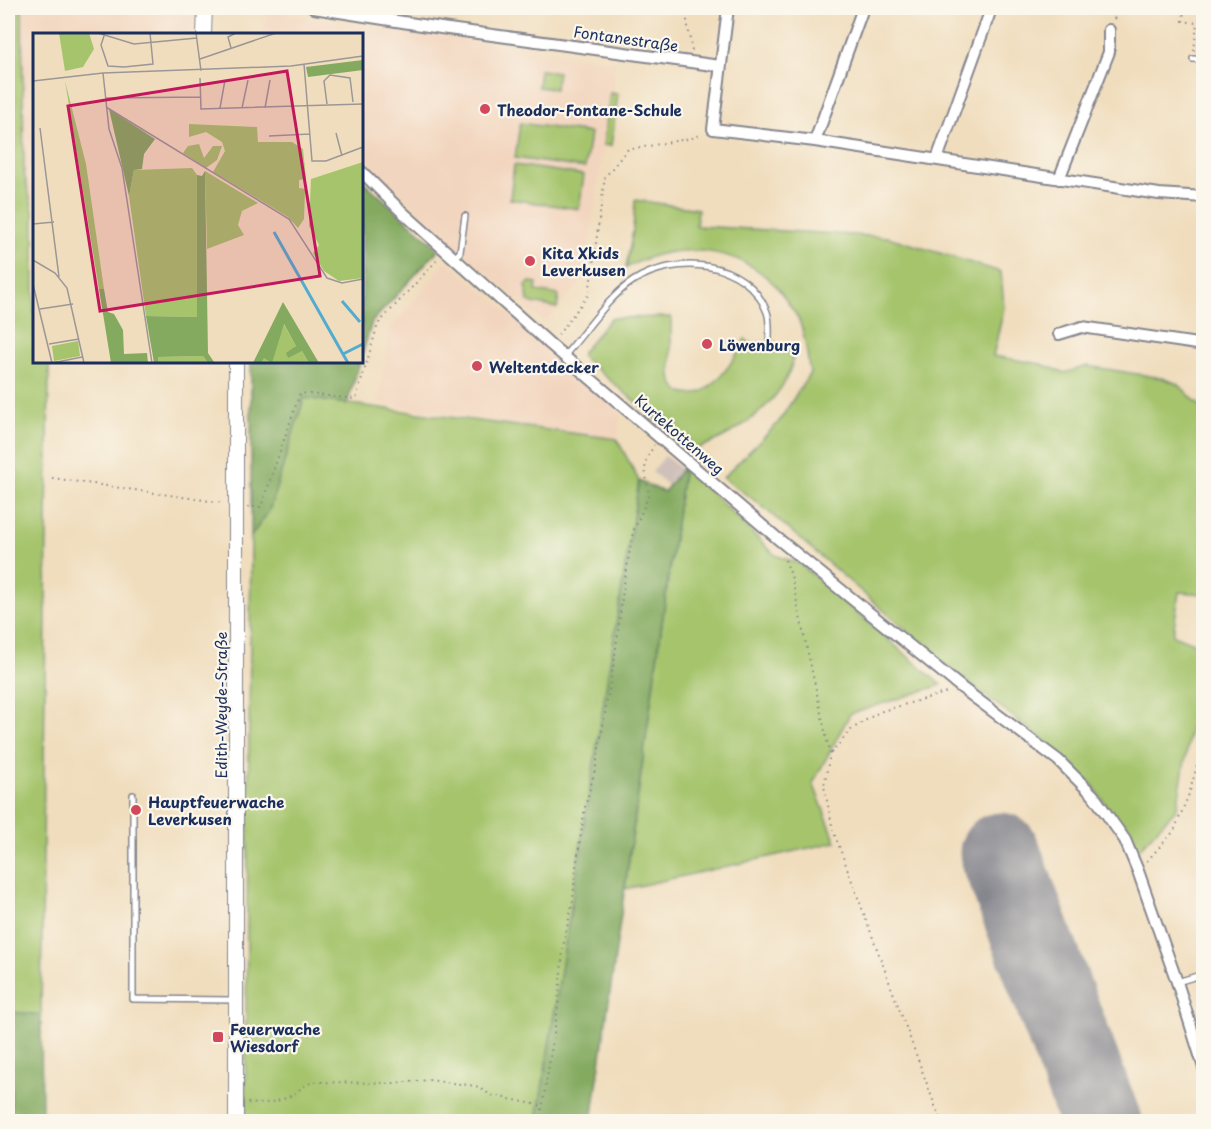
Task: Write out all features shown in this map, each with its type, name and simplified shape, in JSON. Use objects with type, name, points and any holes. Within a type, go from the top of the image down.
[{"type":"street","points":[[204,33],[206,8]]},
{"type":"street","name":"Fontanestraße","points":[[314,8],[441,28],[720,66]]},
{"type":"street","points":[[728,8],[713,129],[815,141],[1159,194],[1203,197]]},
{"type":"street","points":[[815,141],[863,8]]},
{"type":"street","points":[[937,159],[990,12]]},
{"type":"street","points":[[1059,179],[1109,52],[1109,30]]},
{"type":"street","name":"Kurtekottenweg","points":[[363,173],[449,255],[551,345],[777,538],[962,688],[1058,760],[1093,795],[1125,840],[1138,871],[1177,982],[1203,1068]]},
{"type":"street","points":[[1059,333],[1082,327],[1203,345]]},
{"type":"street","name":"Edith-Weyde-Straße","points":[[236,363],[236,1122]]},
{"type":"lane","points":[[1193,59],[1203,60]]},
{"type":"lane","points":[[449,255],[460,252],[465,216]]},
{"type":"lane","points":[[565,356],[617,294],[632,282],[653,271],[677,265],[695,264],[714,267],[742,281],[758,294],[768,314],[769,339]]},
{"type":"lane","points":[[133,795],[133,999],[236,1000]]},
{"type":"lane","points":[[1177,982],[1203,974]]},
{"type":"path","points":[[685,8],[694,62]]},
{"type":"path","points":[[1184,8],[1183,21],[1197,23],[1193,59]]},
{"type":"path","points":[[551,345],[589,294],[605,177],[627,150],[692,138],[713,129]]},
{"type":"path","points":[[52,478],[261,507],[300,393],[356,399],[378,324],[449,255]]},
{"type":"path","points":[[540,1122],[557,1014],[564,941],[573,901],[585,807],[596,766],[633,532],[649,495],[646,460],[658,435]]},
{"type":"path","points":[[777,538],[791,575],[830,754],[824,786],[833,830],[941,1122]]},
{"type":"path","points":[[830,754],[852,729],[879,712],[962,688]]},
{"type":"path","points":[[1138,871],[1174,831],[1189,794],[1203,741]]},
{"type":"path","points":[[242,1102],[266,1104],[290,1096],[305,1084],[315,1082],[393,1083],[429,1080],[476,1086],[491,1095],[543,1106]]},
{"type":"path","points":[[60,1122],[67,1117]]},
{"type":"shaded area","points":[[22,8],[194,8],[195,33],[33,33],[33,211],[24,173]]},
{"type":"shaded area","name":"Theodor-Fontane-Schule","points":[[267,11],[616,62],[584,279],[545,323],[451,243],[363,157],[363,33],[263,33]]},
{"type":"shaded area","name":"Weltentdecker","points":[[447,261],[621,408],[617,439],[378,403],[389,330]]},
{"type":"shaded area","points":[[8,361],[9,939],[11,1122],[8,1121]]},
{"type":"shaded area","points":[[665,456],[681,469],[668,485],[652,472]]},
{"type":"green space","points":[[8,8],[22,8],[24,173],[33,211],[33,363],[49,363],[41,1015],[10,1012]]},
{"type":"green space","points":[[540,70],[558,72],[555,89],[538,87]]},
{"type":"green space","points":[[610,93],[618,94],[611,146],[603,145]]},
{"type":"green space","points":[[520,123],[590,133],[585,168],[515,158]]},
{"type":"green space","points":[[514,165],[584,175],[579,209],[510,199]]},
{"type":"green space","points":[[363,181],[439,249],[372,322],[363,352]]},
{"type":"green space","points":[[635,200],[698,209],[696,226],[888,237],[1001,272],[1004,308],[993,356],[1041,364],[1065,373],[1087,366],[1162,378],[1178,384],[1203,409],[1203,594],[1179,592],[1173,635],[1203,647],[1203,653],[1177,808],[1137,851],[1093,786],[1046,742],[961,677],[757,502],[723,478],[778,423],[810,373],[802,329],[796,315],[775,285],[742,262],[723,255],[704,251],[684,251],[644,259],[626,268],[633,231]]},
{"type":"green space","points":[[530,282],[537,283],[536,291],[559,295],[557,308],[528,302],[526,285]]},
{"type":"green space","points":[[671,317],[671,377],[676,388],[686,394],[695,394],[713,384],[729,366],[745,339],[750,344],[775,342],[776,351],[794,348],[791,366],[784,383],[773,398],[744,424],[727,435],[693,450],[582,357],[582,352],[611,318]]},
{"type":"green space","points":[[251,363],[360,363],[347,404],[304,398],[269,511],[251,536]]},
{"type":"green space","points":[[304,398],[617,439],[639,481],[537,1121],[245,1122],[251,536],[269,511]]},
{"type":"green space","points":[[684,466],[775,555],[800,564],[941,685],[850,714],[813,783],[836,842],[625,889]]},
{"type":"green space","points":[[684,466],[592,1121],[537,1121],[639,481],[664,492]]},
{"type":"green space","points":[[10,1012],[41,1015],[42,1121],[11,1121]]},
{"type":"runway","points":[[1000,853],[1101,1122]]},
{"type":"place","name":"Theodor-Fontane-Schule","points":[[485,109]]},
{"type":"place","name":"Kita Xkids Leverkusen","points":[[530,261]]},
{"type":"place","name":"Löwenburg","points":[[707,344]]},
{"type":"place","name":"Weltentdecker","points":[[477,366]]},
{"type":"place","name":"Hauptfeuerwache Leverkusen","points":[[136,810]]},
{"type":"place","name":"Feuerwache Wiesdorf","points":[[218,1037]]}]
